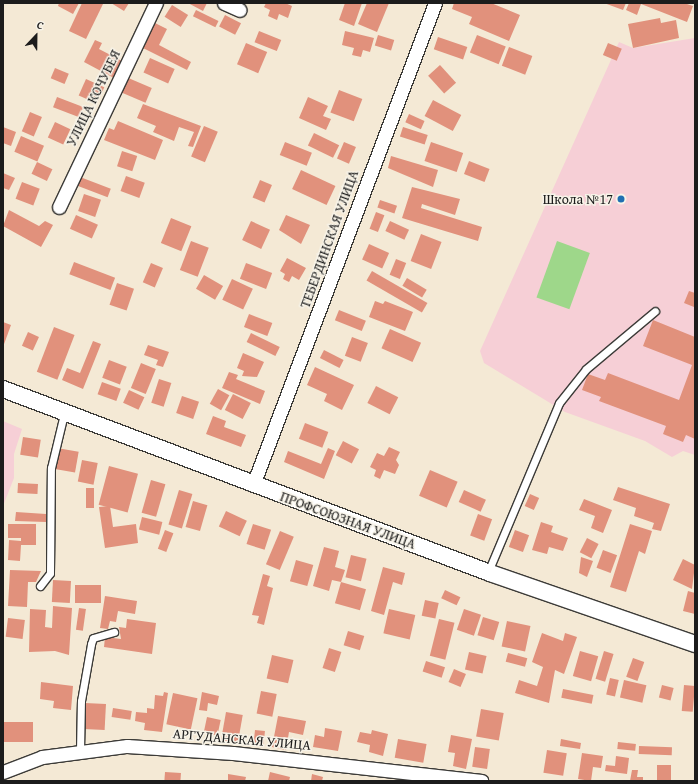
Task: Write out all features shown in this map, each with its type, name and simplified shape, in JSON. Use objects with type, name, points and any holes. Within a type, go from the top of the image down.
[{"type":"street","name":"УЛИЦА КОЧУБЕЯ","points":[[59,207],[156,3]]},
{"type":"street","points":[[224,3],[240,10]]},
{"type":"street","name":"ТЕБЕРДИНСКАЯ УЛИЦА","points":[[253,485],[435,3]]},
{"type":"street","name":"ПРОФСОЮЗНАЯ УЛИЦА","points":[[3,390],[488,573],[695,644]]},
{"type":"street","name":"АРГУДАНСКАЯ УЛИЦА","points":[[3,772],[42,757],[127,746],[233,753],[481,781]]},
{"type":"lane","points":[[488,573],[559,403],[586,369],[655,311]]},
{"type":"lane","points":[[40,586],[50,573],[50,468],[64,414]]},
{"type":"lane","points":[[80,751],[81,701],[91,644],[93,638],[114,632]]},
{"type":"shaded area","name":"Школа №17","points":[[695,38],[695,455],[683,451],[672,457],[645,441],[565,412],[484,363],[480,351],[619,42],[633,48]]},
{"type":"shaded area","points":[[3,421],[22,429],[14,454],[14,478],[3,506]]},
{"type":"green space","points":[[557,241],[590,253],[569,309],[536,297]]},
{"type":"building","points":[[59,3],[79,3],[73,14],[58,6]]},
{"type":"building","points":[[82,3],[103,4],[86,39],[69,31]]},
{"type":"building","points":[[111,3],[129,3],[124,11]]},
{"type":"building","points":[[188,3],[207,3],[203,11]]},
{"type":"building","points":[[266,3],[285,3],[292,6],[288,18],[279,14],[277,20],[268,16],[270,10],[264,7]]},
{"type":"building","points":[[345,3],[362,3],[354,26],[339,20]]},
{"type":"building","points":[[367,3],[389,3],[377,32],[358,24]]},
{"type":"building","points":[[454,3],[491,3],[520,15],[509,41],[469,24],[472,17],[452,9]]},
{"type":"building","points":[[604,3],[626,3],[623,10]]},
{"type":"building","points":[[629,3],[684,3],[693,6],[687,22],[641,4],[637,15],[626,10]]},
{"type":"building","points":[[172,5],[188,15],[181,27],[165,17]]},
{"type":"building","points":[[196,10],[218,21],[215,27],[193,16]]},
{"type":"building","points":[[225,15],[241,23],[235,35],[219,27]]},
{"type":"building","points":[[660,18],[661,23],[676,20],[679,38],[633,48],[628,24]]},
{"type":"building","points":[[155,23],[167,29],[159,45],[191,62],[187,70],[143,48]]},
{"type":"building","points":[[259,31],[281,40],[277,51],[255,42]]},
{"type":"building","points":[[345,31],[374,38],[370,52],[363,50],[361,57],[352,55],[354,48],[342,45]]},
{"type":"building","points":[[378,35],[394,40],[391,50],[375,46]]},
{"type":"building","points":[[477,35],[506,47],[499,64],[470,53]]},
{"type":"building","points":[[438,37],[467,47],[463,59],[434,49]]},
{"type":"building","points":[[95,40],[102,43],[99,49],[122,61],[114,78],[84,62]]},
{"type":"building","points":[[246,43],[267,52],[258,73],[237,64]]},
{"type":"building","points":[[608,43],[622,49],[617,61],[603,55]]},
{"type":"building","points":[[509,47],[532,56],[525,75],[502,66]]},
{"type":"building","points":[[150,58],[175,69],[168,84],[143,73]]},
{"type":"building","points":[[440,65],[456,83],[444,94],[428,76]]},
{"type":"building","points":[[55,68],[69,74],[65,84],[51,78]]},
{"type":"building","points":[[126,77],[152,88],[146,103],[120,92]]},
{"type":"building","points":[[86,79],[104,87],[97,104],[79,95]]},
{"type":"building","points":[[339,90],[362,99],[354,121],[330,112]]},
{"type":"building","points":[[57,97],[83,107],[79,117],[53,107]]},
{"type":"building","points":[[308,97],[328,106],[323,116],[331,119],[326,130],[299,118]]},
{"type":"building","points":[[433,100],[461,115],[453,131],[425,116]]},
{"type":"building","points":[[143,104],[201,126],[193,147],[188,146],[194,132],[179,127],[174,141],[153,132],[156,126],[137,118]]},
{"type":"building","points":[[30,112],[42,117],[34,136],[22,131]]},
{"type":"building","points":[[409,114],[425,121],[421,129],[405,122]]},
{"type":"building","points":[[118,121],[163,140],[155,160],[104,140],[109,128],[114,130]]},
{"type":"building","points":[[55,122],[70,129],[63,145],[48,137]]},
{"type":"building","points":[[204,126],[218,132],[205,162],[191,156]]},
{"type":"building","points":[[3,127],[16,132],[11,146],[3,143]]},
{"type":"building","points":[[403,127],[428,135],[425,145],[400,137]]},
{"type":"building","points":[[314,133],[339,145],[333,158],[308,146]]},
{"type":"building","points":[[21,136],[44,146],[37,161],[14,152]]},
{"type":"building","points":[[285,142],[312,153],[307,166],[280,155]]},
{"type":"building","points":[[344,142],[356,147],[349,164],[337,159]]},
{"type":"building","points":[[431,142],[463,153],[457,172],[424,161]]},
{"type":"building","points":[[122,151],[137,156],[132,171],[117,166]]},
{"type":"building","points":[[391,156],[438,170],[433,187],[388,168]]},
{"type":"building","points":[[469,161],[490,169],[485,182],[464,174]]},
{"type":"building","points":[[37,162],[52,169],[47,181],[32,174]]},
{"type":"building","points":[[301,170],[335,186],[327,205],[292,189]]},
{"type":"building","points":[[3,173],[15,178],[9,190],[3,188]]},
{"type":"building","points":[[126,176],[145,183],[139,198],[121,191]]},
{"type":"building","points":[[80,177],[111,189],[108,197],[77,185]]},
{"type":"building","points":[[260,180],[272,185],[265,203],[253,197]]},
{"type":"building","points":[[22,182],[40,189],[33,206],[16,199]]},
{"type":"building","points":[[412,187],[460,199],[455,215],[422,204],[421,208],[482,227],[478,241],[402,218]]},
{"type":"building","points":[[84,194],[101,200],[95,217],[78,211]]},
{"type":"building","points":[[380,200],[397,206],[394,213],[377,208]]},
{"type":"building","points":[[9,210],[39,226],[45,221],[53,225],[41,247],[3,226]]},
{"type":"building","points":[[376,212],[384,215],[378,232],[370,229]]},
{"type":"building","points":[[76,215],[98,225],[92,238],[70,229]]},
{"type":"building","points":[[286,215],[310,225],[301,244],[279,230]]},
{"type":"building","points":[[171,218],[191,226],[181,251],[161,243]]},
{"type":"building","points":[[251,221],[270,230],[261,249],[242,240]]},
{"type":"building","points":[[390,221],[409,230],[404,240],[385,231]]},
{"type":"building","points":[[421,234],[442,242],[431,269],[411,261]]},
{"type":"building","points":[[191,241],[209,248],[198,277],[180,270]]},
{"type":"building","points":[[369,244],[389,253],[382,268],[362,260]]},
{"type":"building","points":[[287,258],[306,268],[299,280],[292,276],[289,282],[283,279],[285,274],[280,271]]},
{"type":"building","points":[[396,259],[406,263],[400,279],[390,275]]},
{"type":"building","points":[[74,262],[115,278],[110,290],[69,274]]},
{"type":"building","points":[[151,263],[163,268],[155,287],[143,282]]},
{"type":"building","points":[[246,263],[272,273],[266,289],[240,279]]},
{"type":"building","points":[[372,271],[427,303],[422,313],[366,281]]},
{"type":"building","points":[[204,275],[223,286],[215,300],[196,289]]},
{"type":"building","points":[[407,278],[427,290],[422,298],[402,286]]},
{"type":"building","points":[[232,279],[253,289],[243,310],[222,300]]},
{"type":"building","points":[[117,283],[134,289],[127,311],[110,305]]},
{"type":"building","points":[[689,291],[695,293],[694,307],[684,303]]},
{"type":"building","points":[[375,301],[383,304],[385,301],[413,312],[405,331],[369,317]]},
{"type":"building","points":[[339,310],[366,321],[362,331],[335,320]]},
{"type":"building","points":[[249,314],[272,323],[267,336],[244,327]]},
{"type":"building","points":[[653,320],[695,337],[695,439],[686,435],[683,442],[663,434],[666,426],[599,401],[601,397],[582,390],[588,374],[605,380],[608,373],[679,400],[692,365],[643,346]]},
{"type":"building","points":[[3,322],[11,325],[3,347]]},
{"type":"building","points":[[54,327],[75,335],[57,380],[37,372]]},
{"type":"building","points":[[390,329],[421,343],[413,362],[381,348]]},
{"type":"building","points":[[28,332],[39,337],[33,351],[22,346]]},
{"type":"building","points":[[251,333],[280,347],[275,356],[247,342]]},
{"type":"building","points":[[352,337],[368,343],[361,362],[345,356]]},
{"type":"building","points":[[93,341],[101,344],[83,389],[62,380],[67,368],[80,373]]},
{"type":"building","points":[[148,345],[169,352],[163,367],[156,365],[158,360],[144,355]]},
{"type":"building","points":[[324,350],[344,360],[340,368],[320,358]]},
{"type":"building","points":[[243,353],[264,362],[257,377],[242,376],[244,371],[237,368]]},
{"type":"building","points":[[109,360],[127,367],[120,385],[102,378]]},
{"type":"building","points":[[141,363],[156,369],[146,394],[131,388]]},
{"type":"building","points":[[315,367],[354,385],[342,410],[324,401],[327,394],[307,385]]},
{"type":"building","points":[[229,372],[238,375],[236,379],[265,391],[260,404],[222,388]]},
{"type":"building","points":[[159,379],[171,383],[164,407],[151,403]]},
{"type":"building","points":[[102,382],[121,389],[116,401],[98,394]]},
{"type":"building","points":[[376,386],[398,397],[390,414],[367,403]]},
{"type":"building","points":[[218,389],[229,395],[221,410],[210,404]]},
{"type":"building","points":[[129,390],[144,397],[138,410],[123,403]]},
{"type":"building","points":[[233,394],[251,403],[243,419],[225,410]]},
{"type":"building","points":[[182,396],[199,402],[193,419],[176,413]]},
{"type":"building","points":[[213,416],[226,421],[224,427],[246,435],[241,447],[206,434]]},
{"type":"building","points":[[305,423],[328,432],[322,448],[299,439]]},
{"type":"building","points":[[23,437],[41,440],[38,458],[20,455]]},
{"type":"building","points":[[343,441],[359,449],[352,463],[336,455]]},
{"type":"building","points":[[389,447],[400,452],[396,460],[399,465],[395,474],[384,470],[380,479],[374,476],[376,470],[370,467],[377,453],[384,456]]},
{"type":"building","points":[[57,448],[79,452],[75,473],[53,469]]},
{"type":"building","points":[[328,448],[335,451],[324,479],[284,462],[288,451],[321,464]]},
{"type":"building","points":[[82,460],[98,463],[94,485],[78,482]]},
{"type":"building","points":[[109,466],[138,474],[128,512],[99,505]]},
{"type":"building","points":[[430,470],[458,482],[447,507],[419,496]]},
{"type":"building","points":[[151,480],[165,484],[156,517],[142,513]]},
{"type":"building","points":[[18,483],[38,484],[37,494],[17,493]]},
{"type":"building","points":[[618,487],[670,504],[661,531],[652,529],[654,523],[634,516],[636,508],[613,500]]},
{"type":"building","points":[[86,488],[94,488],[94,508],[86,508]]},
{"type":"building","points":[[179,490],[192,494],[182,529],[168,524]]},
{"type":"building","points":[[464,490],[486,500],[481,512],[459,502]]},
{"type":"building","points":[[530,494],[539,498],[534,510],[525,506]]},
{"type":"building","points":[[584,499],[612,510],[603,533],[591,528],[595,516],[579,510]]},
{"type":"building","points":[[193,501],[207,505],[200,531],[186,527]]},
{"type":"building","points":[[110,506],[113,527],[136,524],[138,543],[105,548],[99,507]]},
{"type":"building","points":[[226,511],[247,521],[240,536],[219,526]]},
{"type":"building","points":[[16,512],[46,514],[46,522],[15,521]]},
{"type":"building","points":[[478,514],[492,519],[484,541],[470,536]]},
{"type":"building","points":[[142,517],[162,522],[159,535],[139,530]]},
{"type":"building","points":[[541,522],[553,526],[551,532],[568,538],[563,551],[549,547],[547,554],[532,550]]},
{"type":"building","points":[[8,524],[36,524],[36,545],[21,545],[20,561],[8,560],[9,540],[21,541],[21,538],[8,538]]},
{"type":"building","points":[[253,524],[271,530],[265,550],[247,544]]},
{"type":"building","points":[[630,524],[652,531],[645,554],[639,551],[626,592],[610,587]]},
{"type":"building","points":[[165,530],[173,533],[166,552],[158,549]]},
{"type":"building","points":[[515,530],[529,535],[523,552],[509,547]]},
{"type":"building","points":[[280,531],[294,537],[280,570],[266,564]]},
{"type":"building","points":[[587,538],[599,544],[591,558],[580,552]]},
{"type":"building","points":[[324,547],[339,551],[335,567],[345,570],[341,582],[332,580],[329,591],[313,586]]},
{"type":"building","points":[[603,550],[617,555],[611,573],[597,568]]},
{"type":"building","points":[[351,555],[367,559],[361,581],[345,577]]},
{"type":"building","points":[[581,557],[593,561],[587,577],[579,573]]},
{"type":"building","points":[[683,559],[695,565],[692,589],[673,580]]},
{"type":"building","points":[[296,560],[313,565],[307,586],[290,581]]},
{"type":"building","points":[[383,567],[405,573],[402,585],[393,582],[384,615],[371,611]]},
{"type":"building","points":[[10,570],[41,571],[36,582],[28,582],[27,607],[8,606]]},
{"type":"building","points":[[263,574],[270,576],[267,586],[273,588],[264,625],[257,623],[259,616],[252,615]]},
{"type":"building","points":[[53,580],[71,581],[70,603],[52,602]]},
{"type":"building","points":[[341,582],[366,589],[360,610],[335,603]]},
{"type":"building","points":[[75,585],[101,585],[101,603],[75,603]]},
{"type":"building","points":[[445,590],[460,597],[457,605],[441,598]]},
{"type":"building","points":[[688,591],[695,593],[695,614],[683,611]]},
{"type":"building","points":[[105,596],[137,601],[135,614],[118,611],[116,622],[110,621],[108,629],[100,628]]},
{"type":"building","points":[[425,600],[439,603],[435,619],[422,616]]},
{"type":"building","points":[[53,606],[72,608],[69,655],[55,651],[29,652],[30,609],[46,610],[45,627],[52,628]]},
{"type":"building","points":[[79,608],[86,609],[83,631],[76,630]]},
{"type":"building","points":[[389,609],[415,615],[410,639],[383,633]]},
{"type":"building","points":[[464,609],[481,615],[474,636],[457,630]]},
{"type":"building","points":[[483,617],[499,622],[494,640],[477,635]]},
{"type":"building","points":[[8,618],[25,620],[23,639],[6,637]]},
{"type":"building","points":[[127,619],[156,623],[152,654],[104,647],[105,637],[121,639],[119,627],[126,628]]},
{"type":"building","points":[[439,619],[455,623],[445,660],[430,656]]},
{"type":"building","points":[[507,621],[530,626],[525,651],[502,646]]},
{"type":"building","points":[[348,631],[364,636],[360,650],[344,645]]},
{"type":"building","points":[[542,633],[563,641],[565,633],[577,637],[564,674],[555,670],[549,703],[515,693],[519,680],[537,686],[543,667],[532,662]]},
{"type":"building","points":[[329,648],[341,652],[335,672],[323,668]]},
{"type":"building","points":[[580,651],[598,656],[591,681],[573,676]]},
{"type":"building","points":[[604,651],[614,654],[605,682],[596,679]]},
{"type":"building","points":[[469,652],[487,656],[482,674],[465,670]]},
{"type":"building","points":[[508,653],[527,658],[525,667],[506,662]]},
{"type":"building","points":[[272,655],[293,660],[288,683],[267,678]]},
{"type":"building","points":[[633,658],[644,662],[637,681],[626,677]]},
{"type":"building","points":[[426,661],[445,667],[442,678],[423,671]]},
{"type":"building","points":[[454,669],[466,674],[460,687],[449,682]]},
{"type":"building","points":[[610,678],[619,680],[615,697],[606,695]]},
{"type":"building","points":[[624,680],[646,685],[642,703],[620,698]]},
{"type":"building","points":[[41,682],[73,686],[71,710],[53,708],[54,701],[40,699]]},
{"type":"building","points":[[662,685],[674,688],[670,701],[659,698]]},
{"type":"building","points":[[684,685],[695,686],[693,712],[682,711]]},
{"type":"building","points":[[563,689],[593,695],[592,704],[561,698]]},
{"type":"building","points":[[261,691],[277,694],[272,717],[257,714]]},
{"type":"building","points":[[164,692],[168,693],[162,732],[144,730],[145,723],[135,721],[136,712],[147,713],[147,708],[154,709],[155,695],[163,696]]},
{"type":"building","points":[[202,692],[219,696],[217,705],[208,703],[207,711],[199,710]]},
{"type":"building","points":[[173,693],[197,698],[191,729],[166,724]]},
{"type":"building","points":[[85,703],[106,704],[105,730],[84,729]]},
{"type":"building","points":[[113,708],[132,711],[130,720],[112,717]]},
{"type":"building","points":[[481,709],[504,713],[499,741],[476,737]]},
{"type":"building","points":[[226,712],[243,715],[238,744],[221,741]]},
{"type":"building","points":[[278,716],[306,721],[303,735],[289,732],[286,750],[272,747]]},
{"type":"building","points":[[207,717],[221,720],[217,736],[204,733]]},
{"type":"building","points":[[3,722],[33,722],[33,742],[3,742]]},
{"type":"building","points":[[325,728],[342,731],[338,751],[313,747],[315,735],[324,737]]},
{"type":"building","points":[[255,730],[265,731],[263,745],[254,744]]},
{"type":"building","points":[[372,730],[388,734],[383,756],[369,752],[370,745],[357,742],[360,732],[371,734]]},
{"type":"building","points":[[451,735],[472,739],[466,769],[453,766],[455,753],[448,752]]},
{"type":"building","points":[[398,739],[427,744],[423,763],[395,758]]},
{"type":"building","points":[[561,739],[581,743],[580,749],[560,746]]},
{"type":"building","points":[[618,742],[636,744],[635,751],[617,749]]},
{"type":"building","points":[[639,746],[672,747],[672,755],[639,754]]},
{"type":"building","points":[[475,747],[490,749],[487,769],[472,767]]},
{"type":"building","points":[[547,750],[567,753],[563,776],[543,773]]},
{"type":"building","points":[[582,753],[603,756],[601,768],[593,767],[591,781],[578,779]]},
{"type":"building","points":[[616,756],[629,758],[627,774],[605,771],[606,765],[615,766]]},
{"type":"building","points":[[657,765],[671,765],[671,781],[657,781]]},
{"type":"building","points":[[632,770],[638,770],[637,777],[643,777],[643,781],[630,781]]},
{"type":"building","points":[[165,772],[181,773],[180,781],[164,781]]},
{"type":"building","points":[[270,772],[290,777],[289,781],[268,781]]},
{"type":"building","points":[[228,774],[246,777],[245,781],[228,781]]},
{"type":"building","points":[[312,774],[323,777],[322,781],[311,781]]},
{"type":"place","name":"Школа №17","points":[[621,199]]}]
